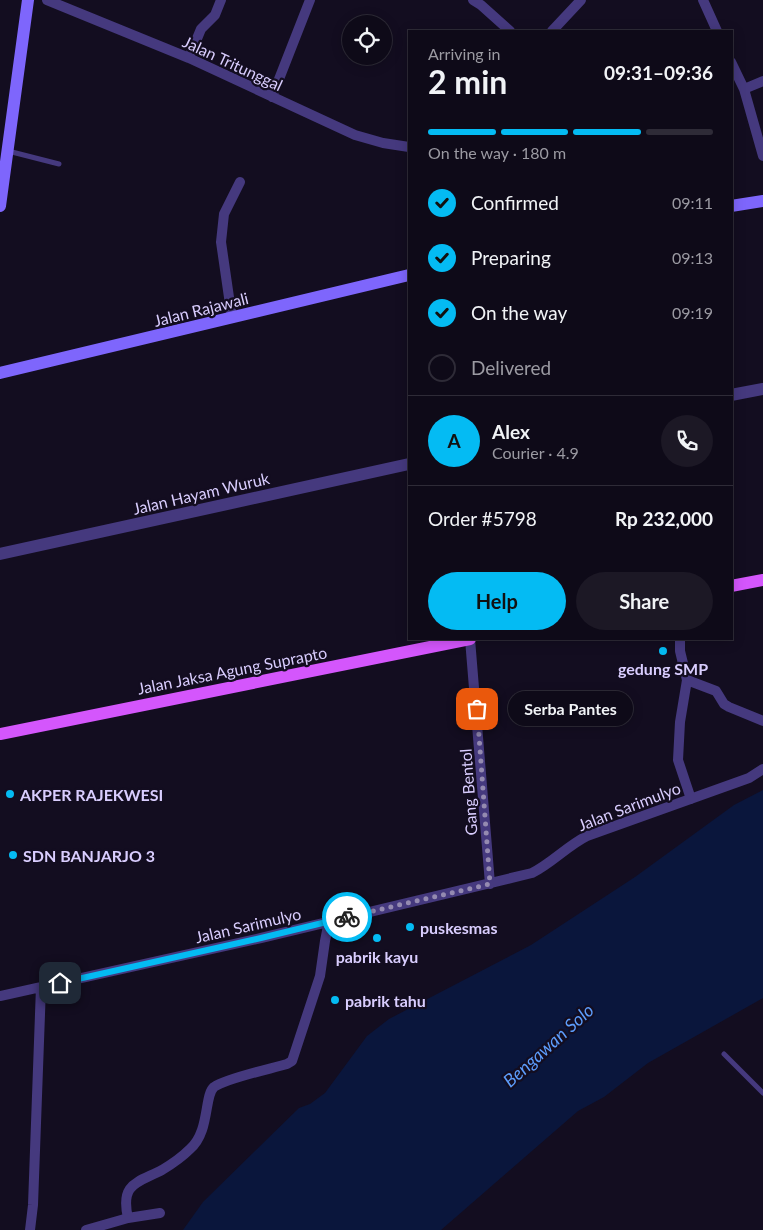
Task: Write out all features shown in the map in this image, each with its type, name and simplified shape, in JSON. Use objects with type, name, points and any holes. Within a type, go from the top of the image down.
[{"type":"main road","points":[[0,206],[5,142],[28,0]]},
{"type":"main road","points":[[733,206],[763,200]]},
{"type":"main road","name":"Jalan Rajawali","points":[[0,373],[408,275]]},
{"type":"main road","points":[[733,586],[763,580]]},
{"type":"main road","name":"Jalan Jaksa Agung Suprapto","points":[[0,734],[465,640]]},
{"type":"street","name":"Jalan Tritunggal","points":[[47,0],[189,58],[355,135],[408,147]]},
{"type":"street","points":[[189,58],[201,29],[215,15],[222,0]]},
{"type":"street","points":[[272,97],[310,0]]},
{"type":"street","points":[[474,0],[509,30]]},
{"type":"street","points":[[553,30],[582,0]]},
{"type":"street","points":[[703,0],[717,30]]},
{"type":"street","points":[[733,66],[744,88],[763,156]]},
{"type":"street","points":[[744,88],[763,81]]},
{"type":"street","points":[[232,318],[221,242],[224,214],[240,182]]},
{"type":"street","points":[[733,395],[763,389]]},
{"type":"street","name":"Jalan Hayam Wuruk","points":[[0,554],[408,464]]},
{"type":"street","name":"Gang Bentol","points":[[470,640],[490,884]]},
{"type":"street","points":[[680,640],[680,651],[687,680],[680,722],[678,760],[691,799]]},
{"type":"street","points":[[687,680],[716,691],[724,704],[763,721]]},
{"type":"street","name":"Jalan Sarimulyo","points":[[0,996],[261,938],[532,873],[586,836],[749,778],[763,769]]},
{"type":"street","points":[[128,1218],[125,1205],[128,1192],[133,1184],[178,1159],[192,1148],[200,1136],[205,1126],[209,1095],[212,1088],[292,1061],[320,976],[324,942],[329,921]]},
{"type":"street","points":[[30,1230],[33,1205],[41,987]]},
{"type":"street","points":[[90,1229],[128,1218],[160,1213]]},
{"type":"lane","points":[[5,142],[59,164]]},
{"type":"lane","points":[[724,1054],[763,1093]]},
{"type":"water","name":"Bengawan Solo","points":[[763,790],[763,998],[648,1063],[604,1097],[578,1111],[441,1230],[183,1230],[203,1202],[299,1108],[310,1104],[325,1093],[367,1036],[389,1019],[531,945],[635,877],[734,805]]},
{"type":"way so far","points":[[347,917],[490,884],[477,709]]},
{"type":"place","name":"gedung SMP","points":[[663,651]]},
{"type":"place","name":"Serba Pantes","points":[[477,709]]},
{"type":"place","name":"AKPER RAJEKWESI","points":[[10,794]]},
{"type":"place","name":"SDN BANJARJO 3","points":[[13,855]]},
{"type":"place","name":"puskesmas","points":[[410,927]]},
{"type":"place","name":"pabrik kayu","points":[[377,938]]},
{"type":"place","name":"pabrik tahu","points":[[335,1000]]},
{"type":"route","points":[[60,983],[347,917]]}]
